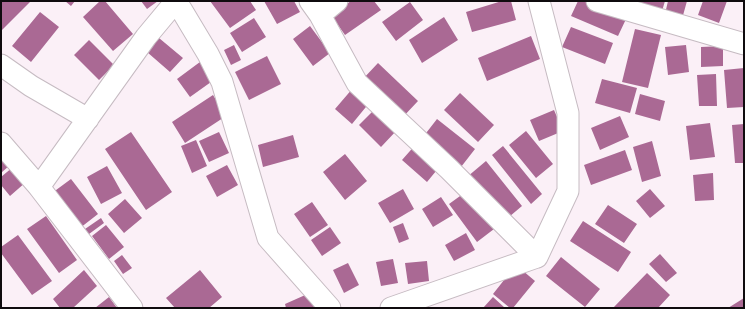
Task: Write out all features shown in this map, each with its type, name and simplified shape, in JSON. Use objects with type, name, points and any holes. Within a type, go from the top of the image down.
[{"type":"street","points":[[337,1],[315,8],[357,83],[449,169],[537,257]]},
{"type":"street","points":[[391,308],[537,257],[568,191],[568,113],[539,1]]},
{"type":"street","points":[[597,1],[744,44]]},
{"type":"street","points":[[39,188],[146,37],[175,2],[181,9],[208,54],[222,82],[268,238],[330,308]]},
{"type":"street","points":[[1,65],[31,86],[88,119]]},
{"type":"street","points":[[1,143],[39,188],[132,308]]},
{"type":"building","points":[[1,1],[31,1],[1,31]]},
{"type":"building","points":[[65,1],[75,1],[71,6]]},
{"type":"building","points":[[100,1],[105,1],[133,34],[113,51],[83,17]]},
{"type":"building","points":[[141,1],[158,1],[147,9]]},
{"type":"building","points":[[210,1],[250,1],[256,10],[230,28]]},
{"type":"building","points":[[264,1],[294,1],[300,12],[277,24]]},
{"type":"building","points":[[351,1],[374,1],[381,10],[345,35],[331,15]]},
{"type":"building","points":[[502,1],[511,1],[516,20],[472,32],[466,12]]},
{"type":"building","points":[[578,1],[590,1],[627,17],[618,36],[571,16]]},
{"type":"building","points":[[639,1],[665,1],[662,11],[638,4]]},
{"type":"building","points":[[668,1],[687,1],[682,19],[665,14]]},
{"type":"building","points":[[703,1],[727,1],[719,23],[698,15]]},
{"type":"building","points":[[410,2],[423,20],[396,41],[382,22]]},
{"type":"building","points":[[40,12],[59,27],[31,62],[12,46]]},
{"type":"building","points":[[444,17],[458,40],[422,63],[409,40]]},
{"type":"building","points":[[254,18],[266,37],[242,52],[230,33]]},
{"type":"building","points":[[310,26],[330,53],[313,66],[293,39]]},
{"type":"building","points":[[571,27],[613,43],[605,64],[562,47]]},
{"type":"building","points":[[635,29],[661,35],[648,88],[622,82]]},
{"type":"building","points":[[531,36],[540,59],[487,81],[478,58]]},
{"type":"building","points":[[159,38],[183,58],[170,72],[147,52]]},
{"type":"building","points":[[89,40],[114,65],[99,80],[74,55]]},
{"type":"building","points":[[234,45],[241,60],[231,65],[224,50]]},
{"type":"building","points":[[686,45],[689,72],[668,75],[665,47]]},
{"type":"building","points":[[723,46],[723,66],[701,67],[701,47]]},
{"type":"building","points":[[267,56],[281,84],[249,100],[235,72]]},
{"type":"building","points":[[204,59],[218,77],[190,97],[177,79]]},
{"type":"building","points":[[378,63],[418,101],[402,118],[362,80]]},
{"type":"building","points":[[744,68],[744,107],[727,108],[724,70]]},
{"type":"building","points":[[716,74],[717,106],[699,106],[697,75]]},
{"type":"building","points":[[602,79],[637,88],[630,113],[595,103]]},
{"type":"building","points":[[353,88],[370,102],[352,124],[335,109]]},
{"type":"building","points":[[460,93],[494,125],[478,142],[444,110]]},
{"type":"building","points":[[640,94],[665,101],[660,121],[635,114]]},
{"type":"building","points":[[213,95],[226,116],[185,143],[172,122]]},
{"type":"building","points":[[376,108],[397,130],[381,147],[359,125]]},
{"type":"building","points":[[554,110],[563,131],[539,141],[530,120]]},
{"type":"building","points":[[620,116],[629,137],[600,150],[591,128]]},
{"type":"building","points":[[437,119],[475,149],[461,167],[423,137]]},
{"type":"building","points":[[710,123],[715,157],[690,160],[686,126]]},
{"type":"building","points":[[744,124],[744,163],[735,163],[732,125]]},
{"type":"building","points":[[526,131],[553,164],[536,178],[509,145]]},
{"type":"building","points":[[131,132],[172,192],[146,210],[105,149]]},
{"type":"building","points":[[219,132],[229,153],[209,162],[199,141]]},
{"type":"building","points":[[293,135],[299,157],[263,167],[258,145]]},
{"type":"building","points":[[196,140],[207,166],[192,173],[181,146]]},
{"type":"building","points":[[652,141],[661,176],[642,182],[633,147]]},
{"type":"building","points":[[417,143],[441,165],[427,182],[402,160]]},
{"type":"building","points":[[503,146],[542,194],[531,204],[492,155]]},
{"type":"building","points":[[625,150],[632,170],[591,185],[584,165]]},
{"type":"building","points":[[1,154],[10,165],[1,173]]},
{"type":"building","points":[[345,154],[367,181],[345,200],[323,172]]},
{"type":"building","points":[[486,161],[522,206],[503,222],[467,177]]},
{"type":"building","points":[[227,165],[238,185],[217,197],[206,176]]},
{"type":"building","points":[[107,166],[122,193],[101,204],[87,177]]},
{"type":"building","points":[[13,167],[26,182],[10,196],[1,185],[1,177]]},
{"type":"building","points":[[713,173],[714,200],[695,201],[693,175]]},
{"type":"building","points":[[71,179],[98,214],[80,228],[52,193]]},
{"type":"building","points":[[403,189],[414,209],[390,223],[378,203]]},
{"type":"building","points":[[650,189],[665,206],[650,218],[636,201]]},
{"type":"building","points":[[467,191],[494,229],[477,242],[449,204]]},
{"type":"building","points":[[441,197],[453,215],[433,227],[422,209]]},
{"type":"building","points":[[125,199],[142,218],[124,233],[108,214]]},
{"type":"building","points":[[312,202],[328,225],[310,237],[294,214]]},
{"type":"building","points":[[608,205],[637,224],[624,243],[595,224]]},
{"type":"building","points":[[46,216],[77,260],[59,273],[27,229]]},
{"type":"building","points":[[101,218],[104,223],[89,234],[85,229]]},
{"type":"building","points":[[583,221],[631,252],[618,272],[570,241]]},
{"type":"building","points":[[403,223],[409,239],[399,243],[393,227]]},
{"type":"building","points":[[106,225],[124,247],[109,259],[92,236]]},
{"type":"building","points":[[330,227],[341,243],[322,256],[311,240]]},
{"type":"building","points":[[466,233],[475,250],[454,261],[445,245]]},
{"type":"building","points":[[18,235],[52,281],[32,295],[1,253],[1,247]]},
{"type":"building","points":[[660,254],[677,273],[666,282],[649,264]]},
{"type":"building","points":[[122,255],[132,268],[123,274],[114,261]]},
{"type":"building","points":[[561,257],[600,289],[585,307],[546,276]]},
{"type":"building","points":[[393,259],[398,283],[381,286],[376,262]]},
{"type":"building","points":[[427,261],[429,281],[408,284],[405,263]]},
{"type":"building","points":[[348,263],[359,285],[344,293],[333,270]]},
{"type":"building","points":[[516,265],[535,281],[513,308],[510,308],[493,294]]},
{"type":"building","points":[[84,270],[97,286],[73,308],[60,308],[53,299]]},
{"type":"building","points":[[200,270],[222,297],[209,308],[175,308],[166,298]]},
{"type":"building","points":[[647,273],[670,295],[658,308],[613,308]]},
{"type":"building","points":[[312,292],[319,308],[286,308],[285,304]]},
{"type":"building","points":[[109,297],[117,308],[95,308]]},
{"type":"building","points":[[493,297],[505,308],[483,308]]},
{"type":"building","points":[[744,298],[744,308],[728,308]]}]
